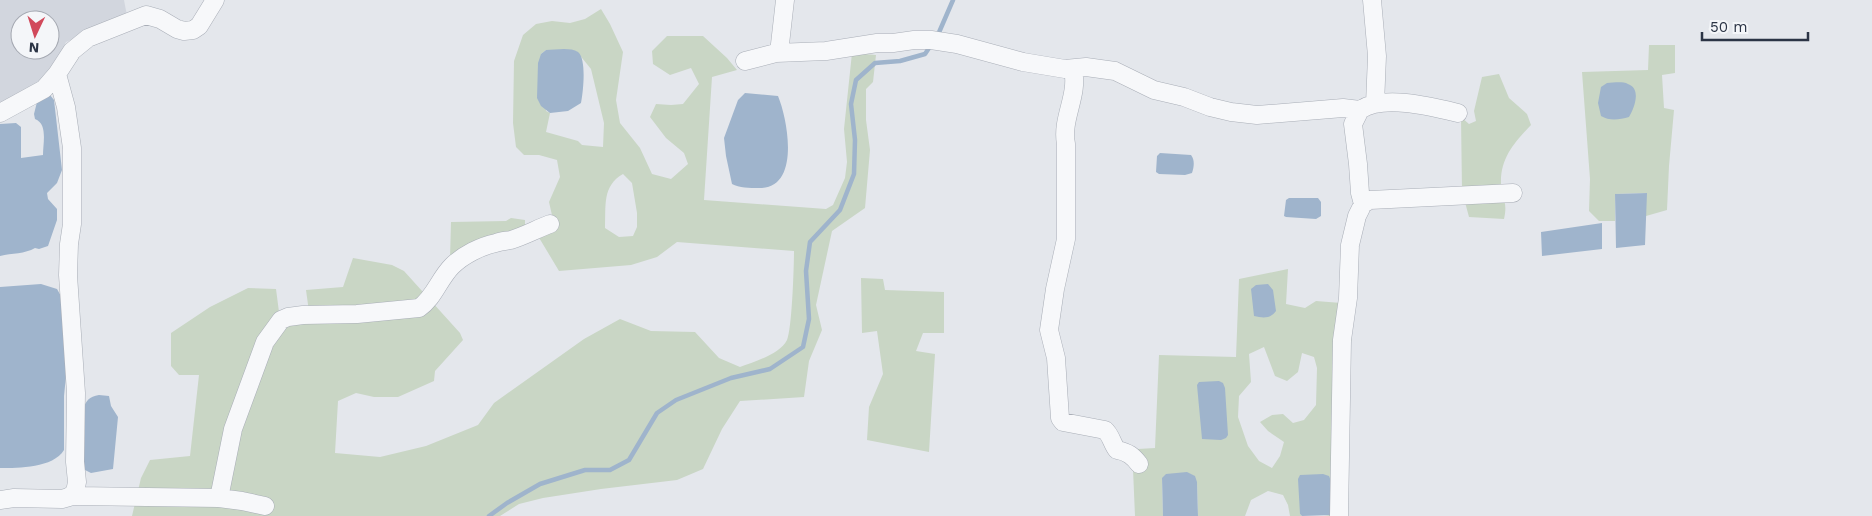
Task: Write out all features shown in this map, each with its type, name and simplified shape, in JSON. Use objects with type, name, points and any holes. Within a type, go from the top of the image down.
[{"type":"street","points":[[0,113],[44,89],[72,51],[88,38],[146,15],[160,19],[177,30],[184,32],[193,30],[199,26],[215,0]]},
{"type":"street","points":[[779,53],[784,0]]},
{"type":"street","points":[[1363,204],[1360,193],[1353,124],[1368,107],[1377,56],[1376,25],[1372,0]]},
{"type":"street","points":[[745,61],[779,53],[826,50],[877,42],[893,43],[931,40],[957,44],[1023,62],[1065,69],[1086,67],[1115,72],[1154,90],[1232,112],[1257,115],[1368,107],[1391,103],[1458,112]]},
{"type":"street","points":[[1073,69],[1075,80],[1074,92],[1064,134],[1066,144],[1066,239],[1055,289],[1049,330],[1056,358],[1060,418],[1063,422],[1105,430],[1117,450],[1127,452],[1139,464]]},
{"type":"street","points":[[56,74],[66,107],[72,148],[72,224],[68,276],[76,393],[75,462],[77,482],[75,492],[72,495]]},
{"type":"street","points":[[1339,516],[1342,340],[1348,298],[1351,237],[1357,216],[1363,204],[1370,200],[1513,193]]},
{"type":"street","points":[[219,498],[233,428],[265,342],[281,320],[294,316],[357,314],[419,308],[427,303],[440,280],[453,265],[468,255],[479,248],[510,240],[550,224]]},
{"type":"street","points":[[0,500],[14,498],[62,499],[72,495],[219,498],[265,506]]},
{"type":"shaded area","points":[[0,0],[124,0],[127,16],[66,42],[60,56],[60,10],[10,10],[10,60],[58,60],[45,83],[0,108]]},
{"type":"green space","points":[[601,9],[623,52],[616,100],[620,123],[640,148],[652,174],[671,179],[688,164],[684,153],[666,138],[650,117],[656,104],[683,104],[699,84],[691,68],[670,75],[653,64],[652,51],[667,36],[703,36],[737,70],[712,77],[704,200],[826,209],[833,205],[845,178],[847,162],[844,129],[852,53],[876,55],[873,82],[866,89],[866,120],[870,150],[865,208],[832,231],[816,305],[822,330],[809,361],[804,397],[740,401],[722,429],[703,469],[677,480],[543,498],[519,504],[500,516],[132,516],[141,478],[150,460],[190,456],[199,375],[179,375],[171,366],[171,333],[210,307],[248,288],[276,289],[279,312],[310,319],[306,290],[343,287],[353,258],[392,265],[404,271],[460,333],[463,340],[435,371],[434,381],[398,397],[374,397],[356,393],[338,401],[335,453],[380,457],[426,446],[478,425],[494,403],[584,339],[620,319],[651,331],[695,332],[719,358],[740,367],[766,357],[784,345],[789,334],[794,251],[677,242],[657,257],[631,265],[559,271],[538,236],[554,224],[549,202],[560,177],[557,160],[539,155],[524,155],[516,147],[513,123],[514,61],[523,35],[536,24],[552,21],[570,23],[585,19]],"holes":[[[546,50],[571,50],[578,53],[591,69],[604,123],[603,147],[582,145],[578,141],[546,132],[550,113],[546,111],[541,54]],[[623,174],[632,183],[637,213],[637,227],[633,236],[619,237],[605,228],[606,197],[611,184]]]},
{"type":"green space","points":[[1649,45],[1675,45],[1675,73],[1662,75],[1664,108],[1674,110],[1667,210],[1646,216],[1646,193],[1615,194],[1615,221],[1599,221],[1589,211],[1590,179],[1582,72],[1648,70]]},
{"type":"green space","points":[[1499,74],[1509,98],[1527,114],[1531,125],[1514,144],[1503,166],[1501,184],[1505,204],[1504,219],[1469,217],[1462,191],[1461,117],[1469,124],[1476,121],[1474,111],[1482,77]]},
{"type":"green space","points":[[511,218],[525,220],[525,230],[450,259],[451,222],[506,221]]},
{"type":"green space","points":[[1288,269],[1286,304],[1305,308],[1316,301],[1354,304],[1347,396],[1344,516],[1324,516],[1330,515],[1329,476],[1300,475],[1300,514],[1302,516],[1290,516],[1288,505],[1283,495],[1268,491],[1251,500],[1245,516],[1198,516],[1197,482],[1162,478],[1163,516],[1135,516],[1133,469],[1138,449],[1155,448],[1159,355],[1236,357],[1239,279]],"holes":[[[1264,347],[1275,376],[1287,381],[1298,372],[1302,353],[1314,357],[1317,368],[1316,405],[1304,420],[1293,423],[1283,414],[1272,415],[1260,422],[1268,431],[1284,442],[1280,456],[1272,468],[1259,461],[1248,446],[1238,417],[1239,396],[1251,382],[1249,354]]]},
{"type":"green space","points":[[861,278],[883,279],[885,290],[944,292],[944,333],[923,333],[916,351],[935,354],[929,452],[867,440],[869,407],[883,374],[877,331],[862,333]]},
{"type":"water","points":[[546,50],[575,50],[581,56],[584,76],[581,103],[568,111],[550,113],[541,106],[537,98],[538,63],[541,54]]},
{"type":"water","points":[[1607,83],[1626,83],[1635,90],[1635,104],[1629,117],[1614,120],[1601,116],[1598,103],[1601,87]]},
{"type":"water","points":[[745,93],[778,96],[782,107],[788,152],[786,166],[781,178],[772,186],[752,188],[732,184],[724,138],[738,100]]},
{"type":"water","points":[[50,95],[54,100],[62,170],[57,183],[47,193],[48,199],[57,209],[57,220],[48,246],[0,256],[0,124],[16,123],[21,127],[21,158],[43,155],[43,129],[39,121],[35,119],[34,114],[38,98]]},
{"type":"water","points":[[1160,153],[1191,155],[1194,164],[1192,173],[1185,175],[1159,174],[1156,172],[1157,156]]},
{"type":"water","points":[[1647,193],[1645,245],[1616,248],[1615,194]]},
{"type":"water","points":[[1289,198],[1318,198],[1321,202],[1321,216],[1316,219],[1284,216],[1286,200]]},
{"type":"water","points":[[1602,223],[1602,249],[1542,256],[1541,232]]},
{"type":"water","points":[[41,284],[57,289],[62,298],[66,376],[64,450],[59,456],[44,464],[0,468],[0,287]]},
{"type":"water","points":[[1268,284],[1273,290],[1276,311],[1266,317],[1254,316],[1251,289],[1256,285]]},
{"type":"water","points":[[1219,381],[1223,383],[1225,388],[1228,435],[1221,440],[1202,439],[1197,385],[1199,382]]},
{"type":"water","points":[[99,395],[109,396],[111,406],[118,417],[113,469],[91,473],[81,468],[83,410],[88,400]]},
{"type":"water","points":[[1187,472],[1195,476],[1197,482],[1198,516],[1163,516],[1162,478],[1166,474]]},
{"type":"water","points":[[1323,474],[1329,476],[1331,481],[1330,515],[1302,516],[1300,514],[1298,479],[1300,475]]},
{"type":"waterway","points":[[937,37],[953,0]]},
{"type":"waterway","points":[[489,516],[540,484],[585,470],[610,470],[629,460],[657,413],[676,400],[731,378],[770,369],[803,347],[809,319],[806,271],[810,242],[840,210],[854,174],[855,140],[851,104],[856,80],[875,63],[900,61],[925,54],[931,45]]}]
